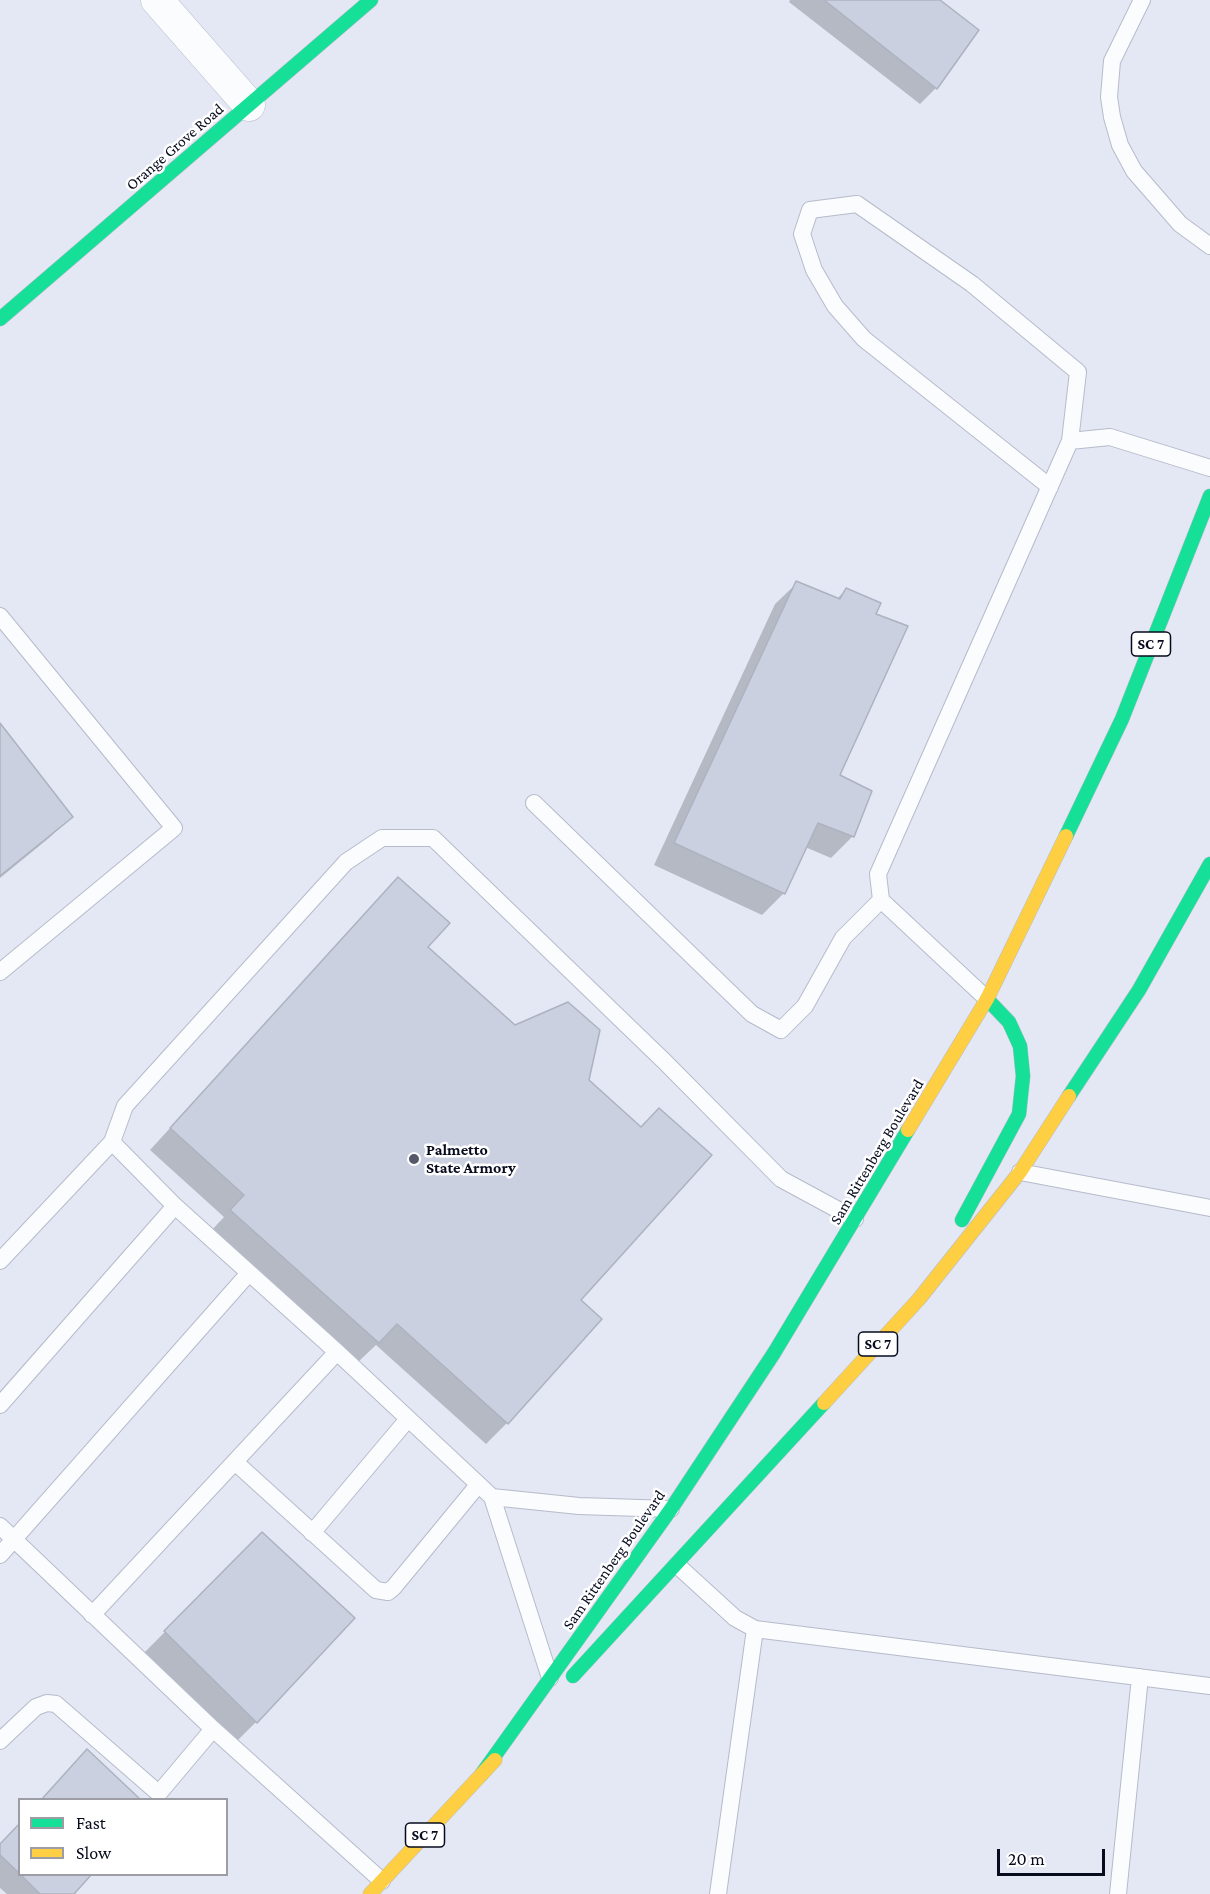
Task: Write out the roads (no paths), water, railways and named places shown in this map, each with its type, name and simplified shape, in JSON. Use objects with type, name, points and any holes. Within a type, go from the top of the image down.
[{"type":"main road","name":"Orange Grove Road","points":[[0,319],[371,0]]},
{"type":"main road","name":"Sam Rittenberg Boulevard","points":[[556,1687],[774,1353],[987,999],[1122,719],[1210,496]]},
{"type":"main road","name":"Sam Rittenberg Boulevard","points":[[370,1894],[481,1775],[556,1687],[677,1564],[919,1299],[1020,1172],[1139,990],[1210,864]]},
{"type":"main road","points":[[919,1299],[1019,1114],[1023,1076],[1020,1046],[1009,1022],[987,999]]},
{"type":"street","points":[[157,0],[249,105]]},
{"type":"lane","points":[[1142,0],[1112,61],[1109,98],[1112,117],[1120,145],[1134,171],[1180,224],[1210,246]]},
{"type":"lane","points":[[987,999],[881,900],[878,874],[1050,487],[1070,441],[1078,372],[972,284],[856,204],[810,210],[802,234],[814,270],[835,306],[864,339],[1050,487]]},
{"type":"lane","points":[[1070,441],[1110,437],[1210,468]]},
{"type":"lane","points":[[0,616],[174,828],[0,972]]},
{"type":"lane","points":[[534,803],[752,1014],[781,1030],[805,1006],[843,938],[881,900]]},
{"type":"lane","points":[[0,1261],[112,1142],[125,1106],[346,862],[382,838],[433,838],[665,1062],[781,1179],[855,1219]]},
{"type":"lane","points":[[112,1142],[175,1206],[337,1352],[492,1497],[556,1687]]},
{"type":"lane","points":[[1020,1172],[1210,1208]]},
{"type":"lane","points":[[0,1405],[175,1206]]},
{"type":"lane","points":[[0,1556],[249,1274]]},
{"type":"lane","points":[[92,1615],[337,1352]]},
{"type":"lane","points":[[312,1533],[408,1419]]},
{"type":"lane","points":[[235,1462],[376,1590],[388,1592],[478,1485]]},
{"type":"lane","points":[[492,1497],[579,1506],[671,1509]]},
{"type":"lane","points":[[0,1526],[213,1729],[382,1881]]},
{"type":"lane","points":[[677,1564],[735,1618],[755,1629],[1210,1686]]},
{"type":"lane","points":[[718,1894],[755,1629]]},
{"type":"lane","points":[[1118,1894],[1140,1677]]},
{"type":"lane","points":[[0,1741],[36,1707],[47,1703],[56,1704],[156,1791],[160,1792],[213,1729]]},
{"type":"place","name":"Palmetto State Armory","points":[[414,1159]]}]
